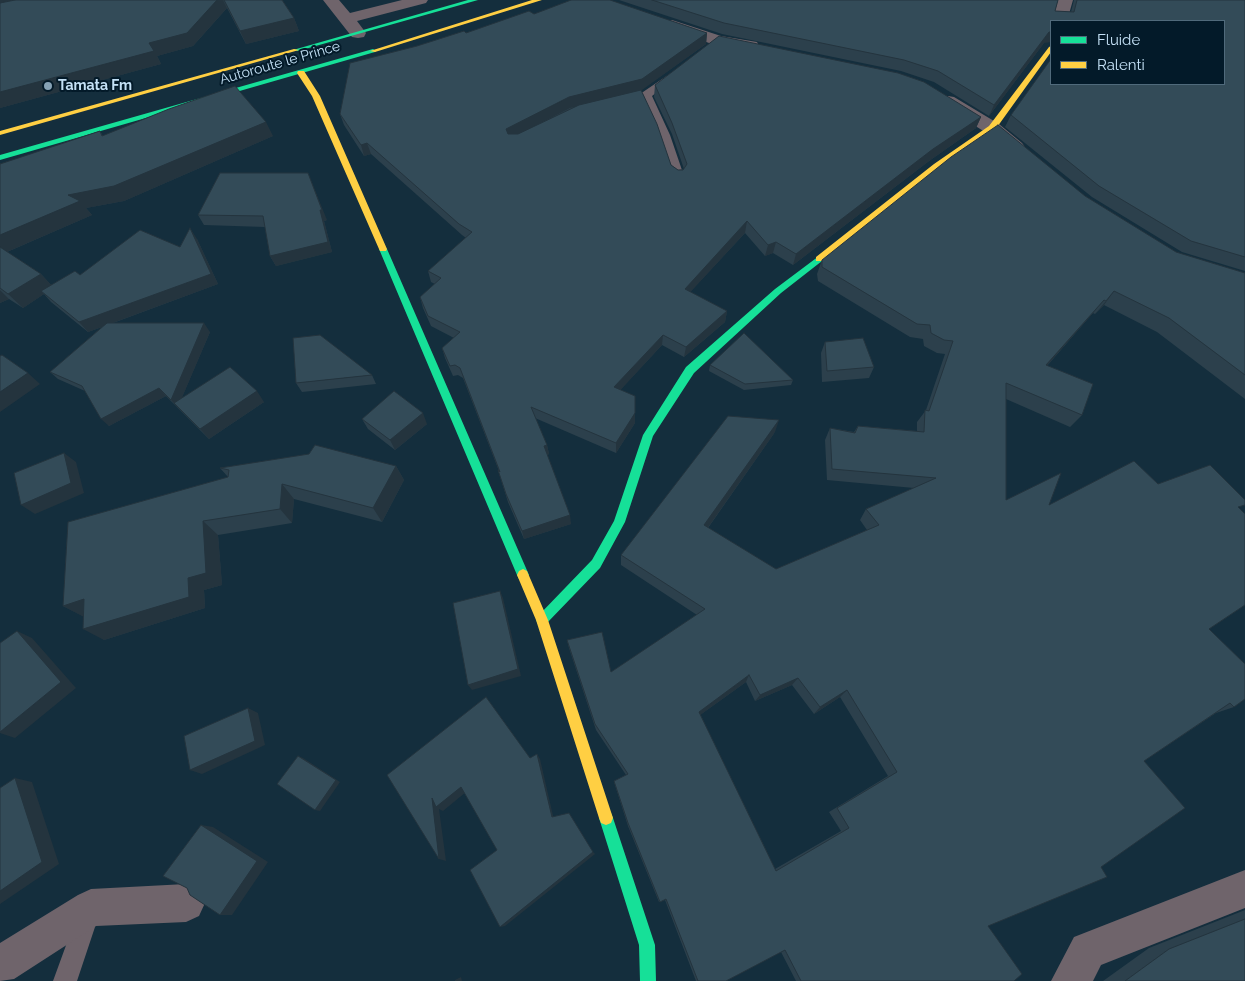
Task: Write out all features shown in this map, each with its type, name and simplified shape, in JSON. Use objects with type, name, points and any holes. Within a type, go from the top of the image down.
[{"type":"street","points":[[331,0],[358,32]]},
{"type":"street","points":[[347,19],[420,0]]},
{"type":"street","name":"Autoroute le Prince","points":[[0,133],[475,0]]},
{"type":"street","name":"Autoroute le Prince","points":[[0,158],[301,73],[538,0]]},
{"type":"street","points":[[1059,20],[1065,0]]},
{"type":"street","points":[[653,18],[718,40],[766,50]]},
{"type":"street","points":[[542,620],[596,564],[619,522],[648,435],[690,370],[778,291],[937,166],[992,128],[1050,49]]},
{"type":"street","points":[[301,73],[316,96],[416,323],[542,620],[646,945],[648,981]]},
{"type":"street","points":[[935,93],[992,128],[1030,160]]},
{"type":"street","points":[[1071,981],[1088,951],[1245,889]]},
{"type":"street","points":[[0,965],[91,908],[186,903]]},
{"type":"lane","points":[[704,51],[718,40]]},
{"type":"lane","points":[[610,102],[646,95],[682,68]]},
{"type":"lane","points":[[646,95],[664,136],[678,176]]},
{"type":"lane","points":[[65,981],[91,908]]},
{"type":"building","points":[[15,0],[217,0],[187,33],[149,43],[154,51],[0,92],[0,3]]},
{"type":"building","points":[[224,0],[282,0],[294,18],[240,31]]},
{"type":"building","points":[[571,0],[610,0],[707,33],[642,79],[569,97],[506,129],[508,134],[518,134],[579,105],[641,90],[657,124],[671,165],[678,170],[683,170],[687,164],[655,85],[719,36],[898,73],[924,82],[981,117],[933,149],[796,254],[776,242],[768,245],[747,221],[685,289],[727,311],[686,347],[663,335],[614,387],[635,396],[635,413],[616,443],[531,407],[547,445],[544,446],[570,515],[522,531],[506,494],[498,470],[500,472],[460,368],[455,365],[450,366],[442,348],[460,332],[428,316],[420,297],[441,278],[428,271],[472,232],[459,224],[367,143],[361,145],[340,114],[350,63],[417,46],[464,31],[466,33],[529,11],[534,14]]},
{"type":"building","points":[[652,0],[1058,0],[1055,11],[1074,12],[1077,0],[1245,0],[1245,257],[1191,241],[1099,186],[1011,115],[1050,60],[1050,85],[1225,85],[1225,20],[1050,20],[1050,32],[994,105],[938,71],[904,60],[724,23]]},
{"type":"building","points":[[235,86],[266,122],[114,186],[68,195],[80,201],[0,235],[0,164],[100,131],[102,136],[169,109]]},
{"type":"building","points":[[998,125],[1085,196],[1176,252],[1245,273],[1245,375],[1169,318],[1114,291],[1046,365],[1093,384],[1082,415],[1006,383],[1006,500],[1061,473],[1049,505],[1134,461],[1158,484],[1210,465],[1245,500],[1245,505],[1238,507],[1245,514],[1245,605],[1209,629],[1245,664],[1245,699],[1234,707],[1230,703],[1144,761],[1185,808],[1101,867],[1107,877],[988,926],[1022,974],[1014,981],[801,981],[785,950],[726,981],[698,981],[666,899],[660,902],[628,823],[614,781],[628,774],[595,724],[567,640],[602,632],[611,672],[705,609],[621,555],[728,416],[779,420],[704,525],[776,569],[879,525],[866,509],[936,478],[832,469],[830,428],[855,433],[858,426],[924,432],[925,410],[929,411],[953,341],[944,340],[931,333],[930,325],[917,324],[822,267],[822,260],[951,157]],"holes":[[[749,675],[760,695],[798,678],[820,707],[847,690],[897,772],[837,808],[849,828],[776,871],[699,712]]]},
{"type":"building","points":[[220,173],[308,173],[322,210],[320,210],[328,242],[270,256],[263,216],[198,215]]},
{"type":"building","points":[[190,228],[211,274],[79,322],[41,291],[75,271],[80,275],[140,230],[180,247]]},
{"type":"building","points":[[0,247],[41,274],[8,294],[0,288]]},
{"type":"building","points":[[107,323],[204,323],[171,400],[159,388],[101,419],[82,386],[50,372]]},
{"type":"building","points":[[744,333],[793,380],[745,384],[710,365]]},
{"type":"building","points":[[320,335],[372,375],[296,383],[293,338]]},
{"type":"building","points":[[863,338],[874,367],[827,371],[825,342]]},
{"type":"building","points":[[2,355],[28,373],[0,392],[0,356]]},
{"type":"building","points":[[230,367],[257,391],[200,429],[174,403]]},
{"type":"building","points":[[394,391],[423,413],[390,440],[362,419]]},
{"type":"building","points":[[315,445],[396,466],[373,508],[282,484],[280,509],[203,521],[206,573],[188,578],[189,597],[83,629],[84,599],[63,606],[68,522],[228,477],[229,470],[220,468],[309,454]]},
{"type":"building","points":[[64,453],[71,483],[21,505],[14,473]]},
{"type":"building","points":[[500,591],[518,669],[468,685],[453,603]]},
{"type":"building","points":[[17,631],[61,682],[0,732],[0,643]]},
{"type":"building","points":[[486,697],[530,758],[537,754],[552,817],[569,813],[593,852],[500,927],[470,870],[497,850],[461,787],[436,807],[432,798],[439,859],[387,775]]},
{"type":"building","points":[[248,708],[255,741],[190,770],[184,736]]},
{"type":"building","points":[[298,756],[336,780],[315,810],[277,784]]},
{"type":"building","points":[[15,778],[42,862],[0,891],[0,788]]},
{"type":"building","points":[[201,825],[257,861],[220,915],[190,895],[187,888],[163,876]]},
{"type":"building","points":[[1245,919],[1245,981],[1125,981],[1169,949]]},
{"type":"traffic: fast","points":[[296,50],[475,0]]},
{"type":"traffic: fast","points":[[0,158],[373,51]]},
{"type":"traffic: fast","points":[[383,249],[523,575]]},
{"type":"traffic: fast","points":[[542,620],[596,564],[619,522],[648,435],[690,370],[778,291],[819,259]]},
{"type":"traffic: fast","points":[[606,818],[647,945],[648,981]]},
{"type":"traffic: slow","points":[[373,51],[539,0]]},
{"type":"traffic: slow","points":[[819,259],[937,166],[992,128],[1050,49]]},
{"type":"traffic: slow","points":[[0,133],[296,50]]},
{"type":"traffic: slow","points":[[301,73],[316,96],[383,249]]},
{"type":"traffic: slow","points":[[523,575],[542,620],[606,818]]},
{"type":"place","name":"Tamata Fm","points":[[48,86]]}]
